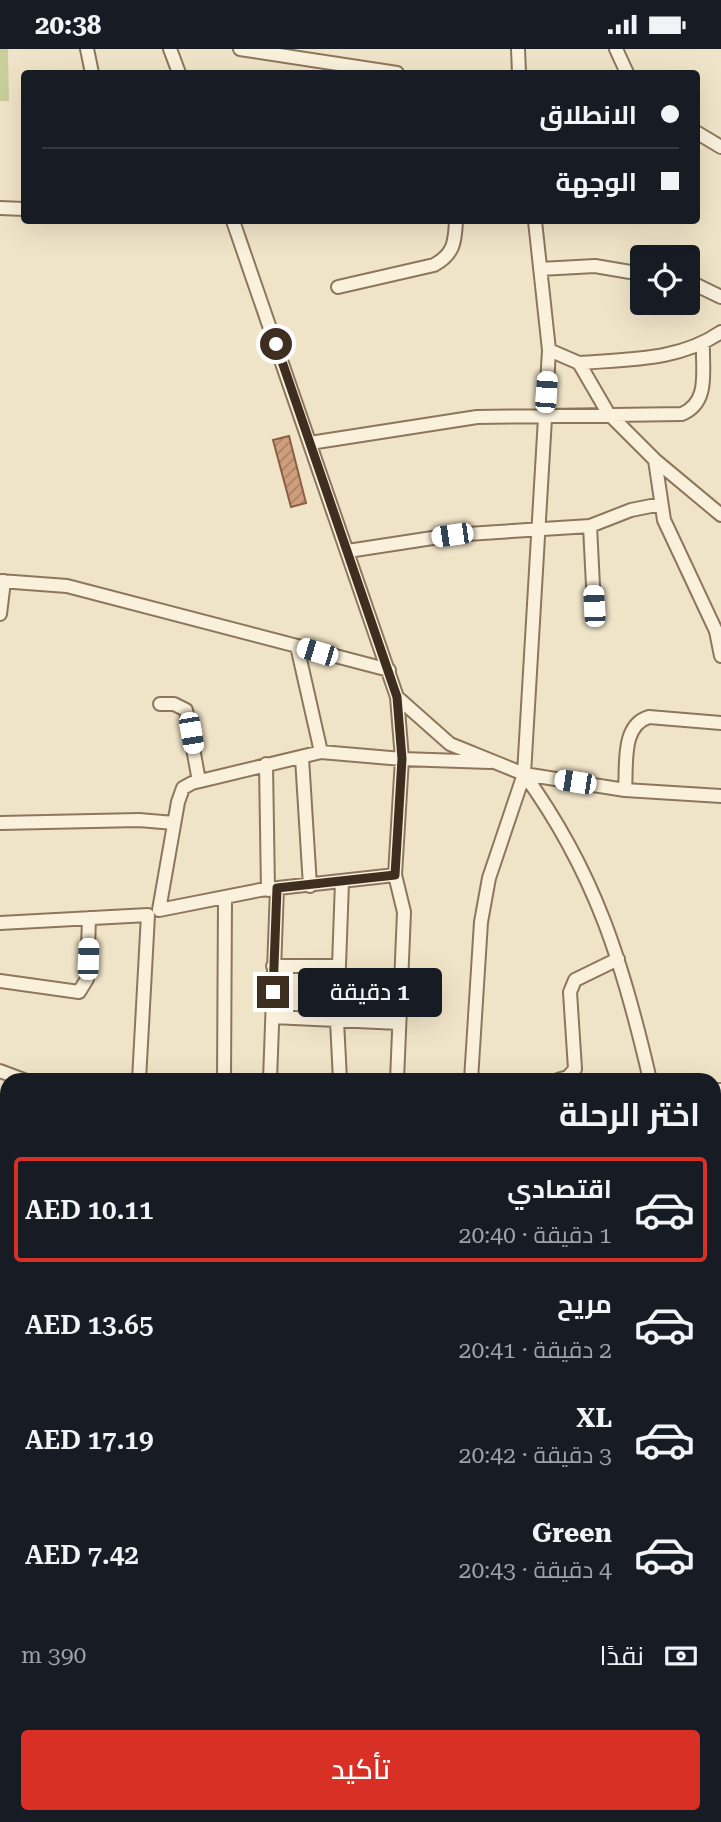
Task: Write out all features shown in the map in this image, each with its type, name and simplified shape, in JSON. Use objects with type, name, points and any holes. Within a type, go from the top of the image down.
[{"type":"street","points":[[87,49],[91,70]]},
{"type":"street","points":[[170,49],[178,70]]},
{"type":"street","points":[[240,49],[377,70]]},
{"type":"street","points":[[518,49],[519,70]]},
{"type":"street","points":[[616,49],[626,70]]},
{"type":"street","points":[[700,135],[720,150]]},
{"type":"street","points":[[0,208],[21,209]]},
{"type":"street","points":[[234,224],[397,697],[402,759],[395,875],[404,912],[397,1073]]},
{"type":"street","points":[[338,287],[434,265],[447,258],[454,246],[456,224]]},
{"type":"street","points":[[471,1073],[481,922],[489,878],[524,774],[549,349],[535,224]]},
{"type":"street","points":[[540,269],[595,266],[630,272]]},
{"type":"street","points":[[700,287],[721,297]]},
{"type":"street","points":[[549,349],[579,363],[678,354],[703,344],[721,332]]},
{"type":"street","points":[[310,443],[477,417],[682,414],[695,409],[702,396],[703,344]]},
{"type":"street","points":[[579,363],[608,413],[655,460],[721,515]]},
{"type":"street","points":[[655,460],[664,520],[716,631],[721,656]]},
{"type":"street","points":[[348,551],[452,535],[590,526],[661,504]]},
{"type":"street","points":[[590,526],[594,606]]},
{"type":"street","points":[[0,614],[2,581],[67,586],[388,670]]},
{"type":"street","points":[[297,646],[321,752]]},
{"type":"street","points":[[397,697],[450,744],[524,774],[625,790],[721,796]]},
{"type":"street","points":[[160,704],[174,704],[186,710],[199,781]]},
{"type":"street","points":[[625,790],[630,732],[640,719],[649,717],[721,723]]},
{"type":"street","points":[[140,1073],[153,912],[183,788],[199,781],[321,752],[402,759],[490,762]]},
{"type":"street","points":[[302,758],[310,886]]},
{"type":"street","points":[[266,764],[274,966],[270,1073]]},
{"type":"street","points":[[524,774],[555,817],[581,862],[600,906],[632,1002],[648,1073]]},
{"type":"street","points":[[0,823],[139,820],[174,823]]},
{"type":"street","points":[[0,923],[153,912],[272,889],[395,875]]},
{"type":"street","points":[[340,1073],[337,1021],[342,882]]},
{"type":"street","points":[[224,1073],[225,899]]},
{"type":"street","points":[[0,981],[79,992],[87,979],[89,918]]},
{"type":"street","points":[[572,1073],[575,1069],[570,992],[575,980],[618,959]]},
{"type":"street","points":[[274,966],[339,966]]},
{"type":"street","points":[[273,1017],[399,1023]]},
{"type":"green space","points":[[0,49],[8,49],[9,101],[0,101]]},
{"type":"building","points":[[289,436],[306,503],[291,507],[273,440]]},
{"type":"route","points":[[273,992],[277,888],[395,875],[402,759],[397,697],[276,344]]}]
